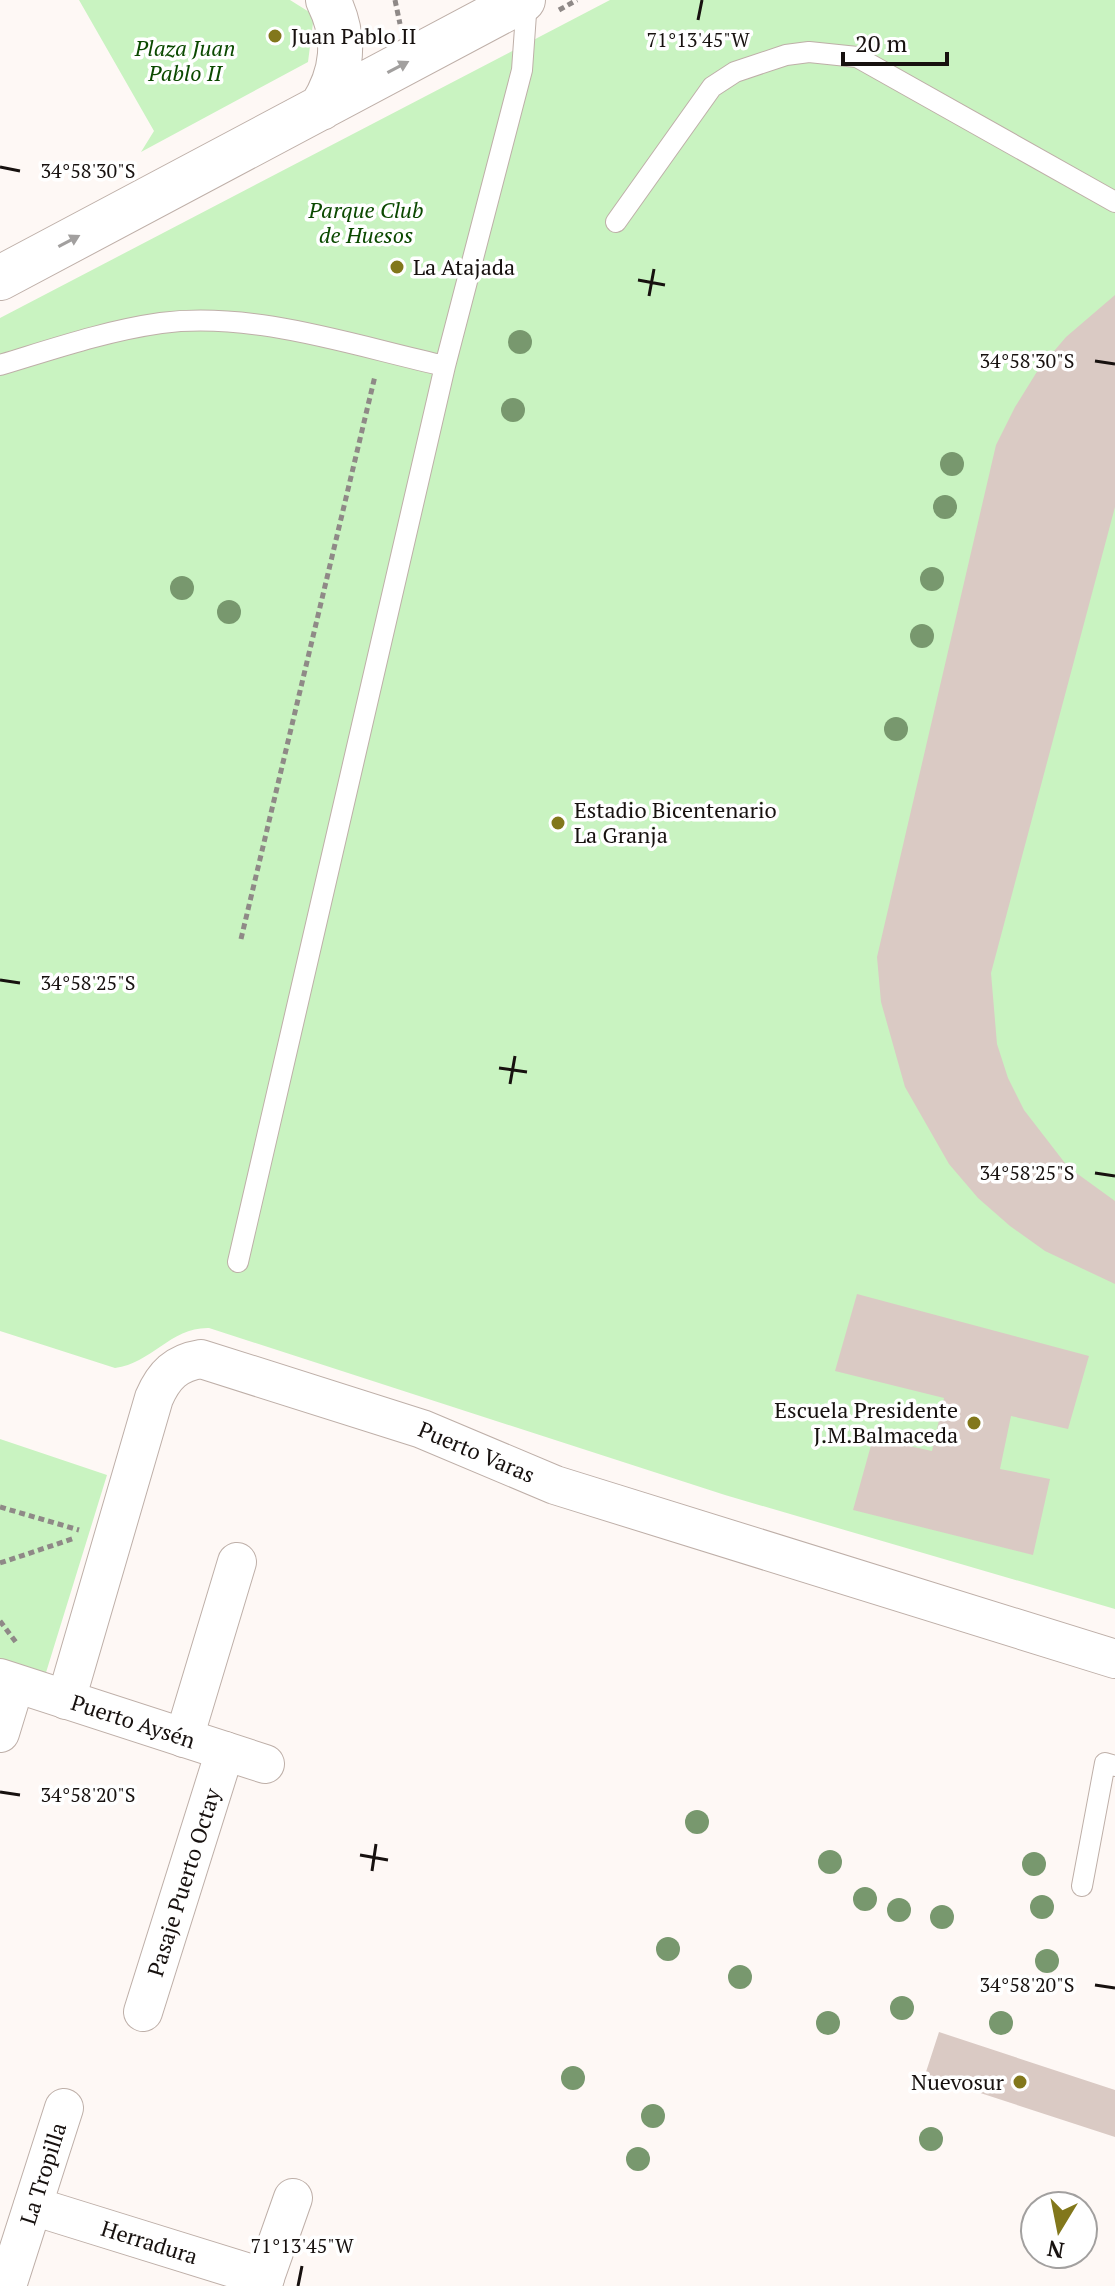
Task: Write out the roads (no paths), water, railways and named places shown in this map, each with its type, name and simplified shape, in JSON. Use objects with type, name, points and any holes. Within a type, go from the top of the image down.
[{"type":"main road","points":[[321,108],[337,77],[341,60],[339,27],[328,0]]},
{"type":"main road","points":[[0,278],[525,0]]},
{"type":"street","name":"Puerto Varas","points":[[66,1700],[154,1398],[168,1373],[180,1364],[201,1359],[422,1429],[555,1485],[1115,1659]]},
{"type":"street","points":[[184,1738],[237,1562]]},
{"type":"street","points":[[0,1733],[8,1681]]},
{"type":"street","name":"Puerto Aysén","points":[[8,1681],[265,1764]]},
{"type":"street","name":"Pasaje Puerto Octay","points":[[143,2012],[225,1751]]},
{"type":"street","name":"La Tropilla","points":[[7,2286],[64,2108]]},
{"type":"street","name":"Herradura","points":[[33,2206],[264,2282],[293,2198]]},
{"type":"lane","points":[[238,1262],[445,366],[522,70],[525,0]]},
{"type":"lane","points":[[616,222],[712,87],[760,61],[809,52],[857,57],[1115,202]]},
{"type":"lane","points":[[0,365],[95,336],[162,323],[214,321],[257,325],[445,366]]},
{"type":"lane","points":[[1082,1886],[1105,1763],[1115,1766]]},
{"type":"place","name":"Juan Pablo II","points":[[275,36]]},
{"type":"place","name":"La Atajada","points":[[397,267]]},
{"type":"place","name":"Estadio Bicentenario La Granja","points":[[558,823]]},
{"type":"place","name":"Escuela Presidente J.M.Balmaceda","points":[[974,1423]]},
{"type":"place","name":"Nuevosur","points":[[1020,2082]]},
{"type":"park label","name":"Plaza Juan Pablo II","points":[[185,60]]},
{"type":"park label","name":"Parque Club de Huesos","points":[[366,222]]}]
